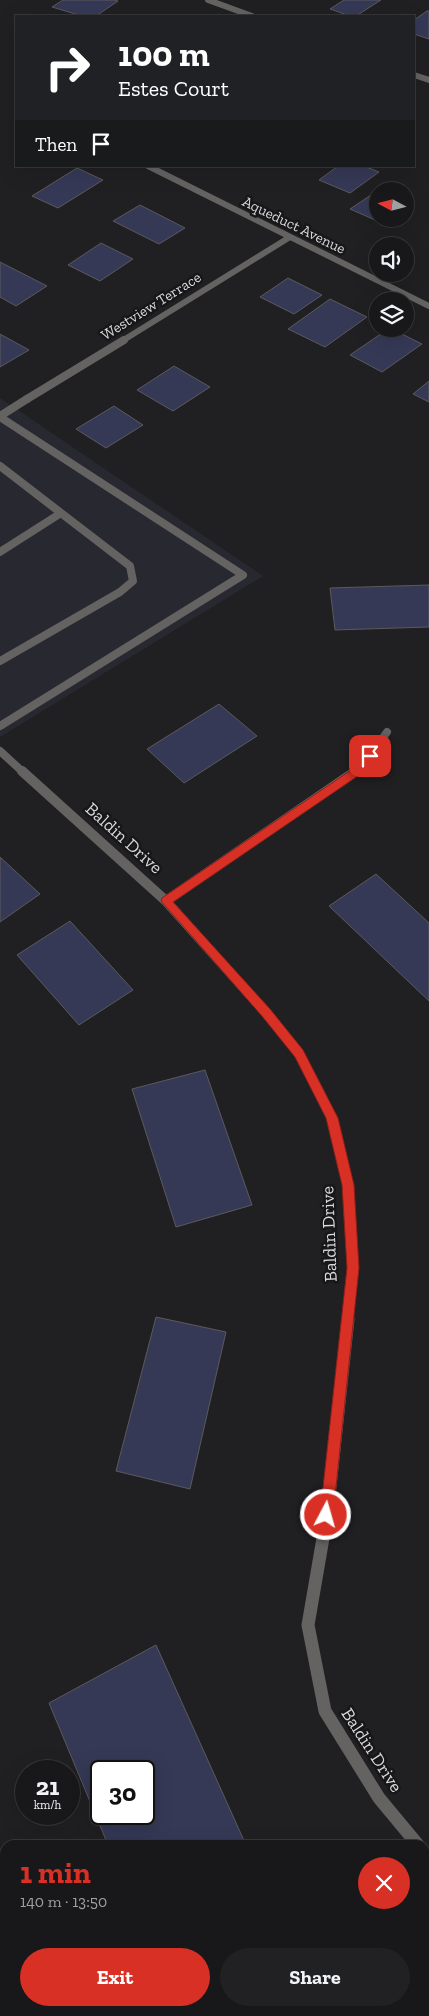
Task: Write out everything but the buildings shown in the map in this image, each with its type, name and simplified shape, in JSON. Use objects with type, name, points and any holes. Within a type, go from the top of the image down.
[{"type":"street","points":[[208,0],[249,15]]},
{"type":"street","points":[[415,75],[429,80]]},
{"type":"street","name":"Aqueduct Avenue","points":[[150,167],[429,306]]},
{"type":"street","name":"Westview Terrace","points":[[0,416],[290,238]]},
{"type":"street","points":[[0,416],[243,575],[0,726]]},
{"type":"street","points":[[0,466],[130,566],[133,580],[120,592],[0,661]]},
{"type":"street","points":[[0,552],[61,513]]},
{"type":"street","points":[[166,901],[361,768],[387,732]]},
{"type":"street","name":"Baldin Drive","points":[[0,751],[166,901],[266,1013],[299,1053],[332,1118],[348,1185],[353,1268],[326,1515],[308,1625],[325,1711],[379,1798],[414,1840]]},
{"type":"shaded area","points":[[0,398],[263,576],[0,737]]},
{"type":"route","points":[[326,1515],[353,1268],[348,1185],[332,1118],[299,1053],[266,1013],[166,901],[361,768],[370,756]]}]
